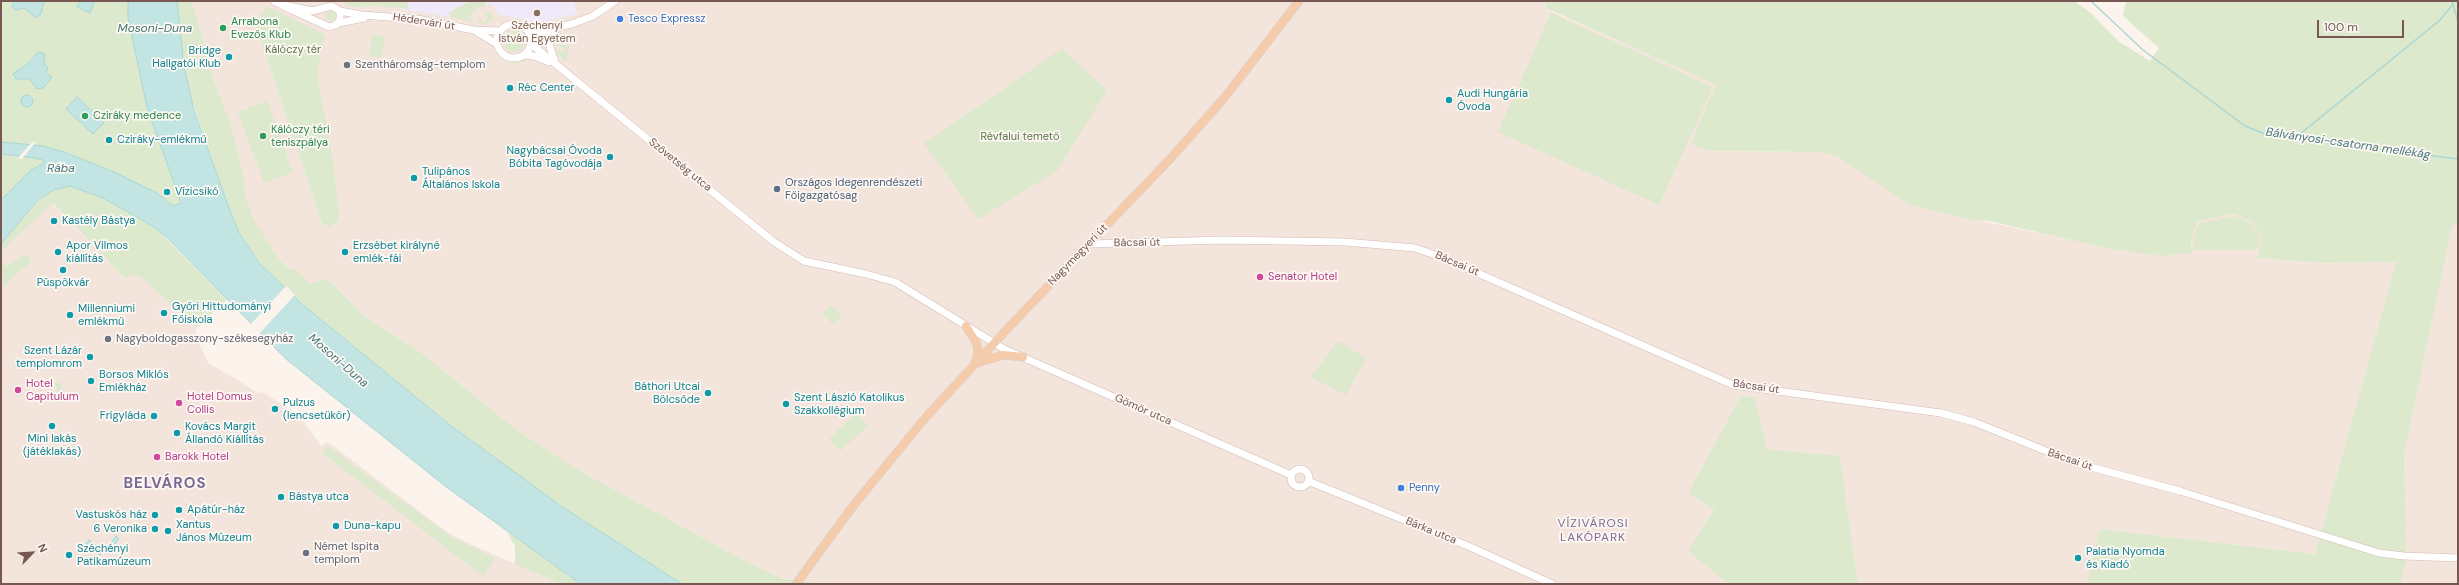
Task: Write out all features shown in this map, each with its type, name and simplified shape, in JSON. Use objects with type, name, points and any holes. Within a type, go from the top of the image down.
[{"type":"main road","name":"Nagymegyeri út","points":[[796,584],[853,506],[926,417],[1203,122],[1299,1]]},
{"type":"main road","points":[[966,326],[973,335],[978,348],[974,366]]},
{"type":"main road","points":[[974,366],[1003,355],[1023,357]]},
{"type":"street","points":[[558,28],[537,31],[526,30],[514,24],[505,26],[499,32],[497,44],[501,53],[509,58],[524,55],[531,43],[558,28],[593,16],[615,1]]},
{"type":"street","points":[[277,3],[312,11],[332,6],[340,11],[341,17],[339,23],[332,27],[277,3]]},
{"type":"street","points":[[323,9],[320,15],[323,24]]},
{"type":"street","name":"Hédervári út","points":[[340,11],[417,20],[474,30],[499,32]]},
{"type":"street","name":"Hédervári út","points":[[339,23],[375,16]]},
{"type":"street","points":[[556,64],[549,44],[558,28]]},
{"type":"street","name":"Hédervári út","points":[[474,30],[497,44]]},
{"type":"street","points":[[526,30],[531,43]]},
{"type":"street","name":"Szövetség utca","points":[[531,43],[774,242],[804,261],[885,279]]},
{"type":"street","name":"Szövetség utca","points":[[524,55],[534,56],[556,64]]},
{"type":"street","name":"Bácsai út","points":[[1090,244],[1222,240],[1345,242],[1416,248],[1441,257],[1733,385],[1900,407],[1958,417],[2076,463],[2180,491],[2379,553],[2458,558]]},
{"type":"street","name":"Gömör utca","points":[[885,279],[915,293],[995,344],[1291,475]]},
{"type":"street","points":[[1303,469],[1309,475],[1308,481],[1304,486],[1296,486],[1292,482],[1291,475],[1296,470],[1303,469]]},
{"type":"street","name":"Bárka utca","points":[[1308,481],[1468,546],[1552,584]]},
{"type":"shaded area","points":[[192,1],[1544,1],[1548,10],[1717,85],[1711,98],[1710,151],[1821,152],[1838,157],[1912,206],[2127,252],[2192,253],[2191,240],[2198,221],[2234,214],[2252,222],[2261,236],[2258,258],[2325,263],[2396,262],[2315,554],[2100,529],[2086,584],[1858,584],[1840,456],[1767,449],[1755,398],[1740,397],[1688,493],[1714,509],[1688,551],[1728,584],[827,584],[783,579],[751,564],[575,468],[517,430],[422,353],[364,316],[334,285],[325,279],[311,285],[296,270],[288,268],[280,260],[254,220],[246,199],[243,173],[231,124],[213,77]]},
{"type":"shaded area","name":"Széchenyi István Egyetem","points":[[341,1],[479,1],[450,17],[383,6],[351,7]]},
{"type":"shaded area","name":"Széchenyi István Egyetem","points":[[483,1],[574,1],[577,14],[537,23],[504,15],[500,16],[491,3],[486,6]]},
{"type":"shaded area","points":[[52,203],[124,278],[133,275],[142,278],[196,328],[196,336],[208,363],[259,394],[261,391],[300,416],[321,446],[328,442],[447,532],[470,544],[561,584],[1,584],[1,288],[32,261],[25,254],[6,266],[1,261],[1,252]]},
{"type":"shaded area","points":[[2458,223],[2458,584],[2400,584],[2407,558],[2404,455],[2452,225]]},
{"type":"green space","points":[[1,1],[128,1],[128,18],[147,107],[181,203],[173,206],[157,193],[114,172],[64,152],[43,146],[1,142]]},
{"type":"green space","points":[[177,1],[192,1],[213,77],[231,124],[243,173],[246,199],[254,220],[280,260],[288,268],[296,270],[311,284],[325,279],[334,285],[364,316],[422,353],[517,430],[575,468],[751,564],[783,579],[827,584],[682,584],[564,508],[501,463],[450,425],[303,305],[259,263],[239,233],[189,92],[181,46]]},
{"type":"green space","points":[[341,1],[406,1],[410,9],[376,6],[351,7]]},
{"type":"green space","points":[[470,1],[484,1],[486,5],[483,8],[480,5],[473,12],[470,18],[473,22],[450,17],[448,13]]},
{"type":"green space","points":[[1544,1],[2074,1],[2091,13],[2118,41],[2150,61],[2159,48],[2123,16],[2126,1],[2458,1],[2458,223],[2452,226],[2404,455],[2407,558],[2400,584],[2086,584],[2100,529],[2315,554],[2396,262],[2325,263],[2258,258],[2261,236],[2252,222],[2234,214],[2198,221],[2191,240],[2192,253],[2162,256],[2110,249],[1989,221],[1968,219],[1912,206],[1838,157],[1821,152],[1710,151],[1691,144],[1716,85],[1548,9]]},
{"type":"green space","name":"Kálóczy tér","points":[[267,6],[325,35],[318,66],[319,86],[333,160],[339,213],[338,221],[330,227],[322,223],[255,23]]},
{"type":"green space","points":[[329,11],[333,11],[335,12],[335,20],[329,21],[326,18],[326,14]]},
{"type":"green space","points":[[490,11],[494,18],[485,24],[477,23],[480,19],[484,22],[488,17],[485,15]]},
{"type":"green space","points":[[1551,13],[1713,87],[1659,205],[1498,132]]},
{"type":"green space","points":[[510,30],[518,30],[525,37],[525,45],[518,52],[510,52],[503,45],[503,37]]},
{"type":"green space","points":[[373,34],[385,36],[381,58],[369,56]]},
{"type":"green space","points":[[560,44],[570,46],[566,62],[557,52],[557,50],[565,52],[566,49],[557,46]]},
{"type":"green space","name":"Révfalui temető","points":[[1062,49],[1107,90],[1057,171],[978,219],[924,143]]},
{"type":"green space","points":[[527,58],[532,58],[516,64],[502,63],[517,62]]},
{"type":"green space","points":[[267,101],[293,172],[264,183],[238,112]]},
{"type":"green space","points":[[1,154],[35,158],[44,160],[44,163],[31,170],[1,200]]},
{"type":"green space","points":[[70,186],[94,193],[154,227],[227,300],[196,328],[142,278],[133,275],[124,278],[53,203],[1,252],[1,244],[38,200],[54,190]]},
{"type":"green space","points":[[2235,216],[2251,224],[2260,237],[2258,247],[2252,250],[2194,250],[2193,240],[2200,223]]},
{"type":"green space","points":[[25,254],[32,261],[1,288],[1,261],[6,266]]},
{"type":"green space","points":[[831,305],[842,315],[833,324],[822,314]]},
{"type":"green space","points":[[1338,341],[1366,358],[1346,395],[1311,377]]},
{"type":"green space","points":[[60,382],[67,401],[57,404],[54,393],[58,391],[55,383]]},
{"type":"green space","points":[[1740,397],[1755,397],[1767,449],[1840,456],[1858,584],[1728,584],[1688,551],[1714,509],[1688,493]]},
{"type":"green space","points":[[856,413],[868,426],[840,451],[829,439]]},
{"type":"green space","points":[[328,446],[450,536],[495,558],[483,576],[322,453]]},
{"type":"green space","points":[[507,532],[581,584],[561,584],[515,564],[515,546]]},
{"type":"water","points":[[14,1],[44,2],[41,14],[36,18],[24,8],[15,10],[12,7]]},
{"type":"water","points":[[80,1],[95,1],[90,13],[77,7]]},
{"type":"water","points":[[128,1],[177,1],[184,67],[194,110],[239,233],[259,263],[303,305],[450,425],[564,508],[682,584],[581,584],[575,580],[445,486],[286,359],[168,239],[154,227],[103,198],[70,186],[54,190],[38,200],[1,244],[1,200],[31,170],[44,163],[43,160],[35,158],[1,154],[2,142],[43,146],[64,152],[114,172],[157,193],[173,206],[181,203],[147,107],[128,18]]},
{"type":"water","points":[[38,52],[45,54],[44,63],[48,69],[45,73],[52,77],[43,88],[37,89],[29,79],[16,79],[13,74],[30,62]]},
{"type":"water","points":[[25,95],[29,95],[33,101],[29,107],[25,107],[21,103],[21,99]]},
{"type":"water","name":"Cziráky medence","points":[[77,97],[104,123],[93,134],[66,109]]},
{"type":"water","points":[[116,536],[119,539],[107,554],[104,551]]},
{"type":"water","points":[[89,540],[103,551],[100,555],[86,544]]},
{"type":"pier","points":[[32,142],[36,142],[22,159],[18,158]]},
{"type":"pier","points":[[286,286],[295,295],[259,334],[250,325]]},
{"type":"waterway","name":"Bálványosi-csatorna mellékág","points":[[2091,1],[2143,50],[2245,126],[2268,135],[2458,159]]},
{"type":"waterway","points":[[2452,1],[2458,22]]},
{"type":"waterway","points":[[2294,139],[2440,20],[2453,4]]},
{"type":"place","name":"Széchenyi István Egyetem","points":[[537,13]]},
{"type":"place","name":"Tesco Expressz","points":[[620,19]]},
{"type":"place","name":"Arrabona Evezős Klub","points":[[223,28]]},
{"type":"place","name":"Bridge Hallgatói Klub","points":[[229,57]]},
{"type":"place","name":"Szentháromság-templom","points":[[347,65]]},
{"type":"place","name":"Réc Center","points":[[510,88]]},
{"type":"place","name":"Audi Hungária Óvoda","points":[[1449,100]]},
{"type":"place","name":"Cziráky medence","points":[[85,116]]},
{"type":"place","name":"Kálóczy téri teniszpálya","points":[[263,136]]},
{"type":"place","name":"Cziráky-emlékmű","points":[[109,140]]},
{"type":"place","name":"Nagybácsai Óvoda Bóbita Tagóvodája","points":[[610,157]]},
{"type":"place","name":"Tulipános Általános Iskola","points":[[414,178]]},
{"type":"place","name":"Országos Idegenrendészeti Főigazgatósag","points":[[777,189]]},
{"type":"place","name":"Vízicsikó","points":[[167,192]]},
{"type":"place","name":"Kastély Bástya","points":[[54,221]]},
{"type":"place","name":"Apor Vilmos kiállítás","points":[[58,252]]},
{"type":"place","name":"Erzsébet királyné emlék-fái","points":[[345,252]]},
{"type":"place","name":"Püspökvár","points":[[63,270]]},
{"type":"place","name":"Senator Hotel","points":[[1260,277]]},
{"type":"place","name":"Győri Hittudományi Főiskola","points":[[164,313]]},
{"type":"place","name":"Millenniumi emlékmű","points":[[70,315]]},
{"type":"place","name":"Nagyboldogasszony-székesegyház","points":[[108,339]]},
{"type":"place","name":"Szent Lázár templomrom","points":[[90,357]]},
{"type":"place","name":"Borsos Miklós Emlékház","points":[[91,381]]},
{"type":"place","name":"Hotel Capitulum","points":[[18,390]]},
{"type":"place","name":"Báthori Utcai Bölcsőde","points":[[708,393]]},
{"type":"place","name":"Hotel Domus Collis","points":[[179,403]]},
{"type":"place","name":"Szent László Katolikus Szakkollégium","points":[[786,404]]},
{"type":"place","name":"Pulzus (lencsetükör)","points":[[275,409]]},
{"type":"place","name":"Frigyláda","points":[[154,416]]},
{"type":"place","name":"Mini lakás (játéklakás)","points":[[52,426]]},
{"type":"place","name":"Kovács Margit Állandó Kiállítás","points":[[177,433]]},
{"type":"place","name":"Barokk Hotel","points":[[157,457]]},
{"type":"place","name":"Penny","points":[[1401,488]]},
{"type":"place","name":"Bástya utca","points":[[281,497]]},
{"type":"place","name":"Apátúr-ház","points":[[179,510]]},
{"type":"place","name":"Vastuskós ház","points":[[155,515]]},
{"type":"place","name":"Duna-kapu","points":[[336,526]]},
{"type":"place","name":"6 Veronika","points":[[155,529]]},
{"type":"place","name":"Xantus János Múzeum","points":[[168,531]]},
{"type":"place","name":"Német Ispita templom","points":[[306,553]]},
{"type":"place","name":"Széchényi Patikamúzeum","points":[[69,555]]},
{"type":"place","name":"Palatia Nyomda és Kiadó","points":[[2078,558]]},
{"type":"district","name":"BELVÁROS","points":[[165,484]]},
{"type":"district","name":"VÍZIVÁROSI LAKÓPARK","points":[[1593,531]]},
{"type":"water label","name":"Mosoni-Duna","points":[[155,29]]},
{"type":"water label","name":"Rába","points":[[61,169]]},
{"type":"water label","name":"Mosoni-Duna","points":[[338,361]]}]
